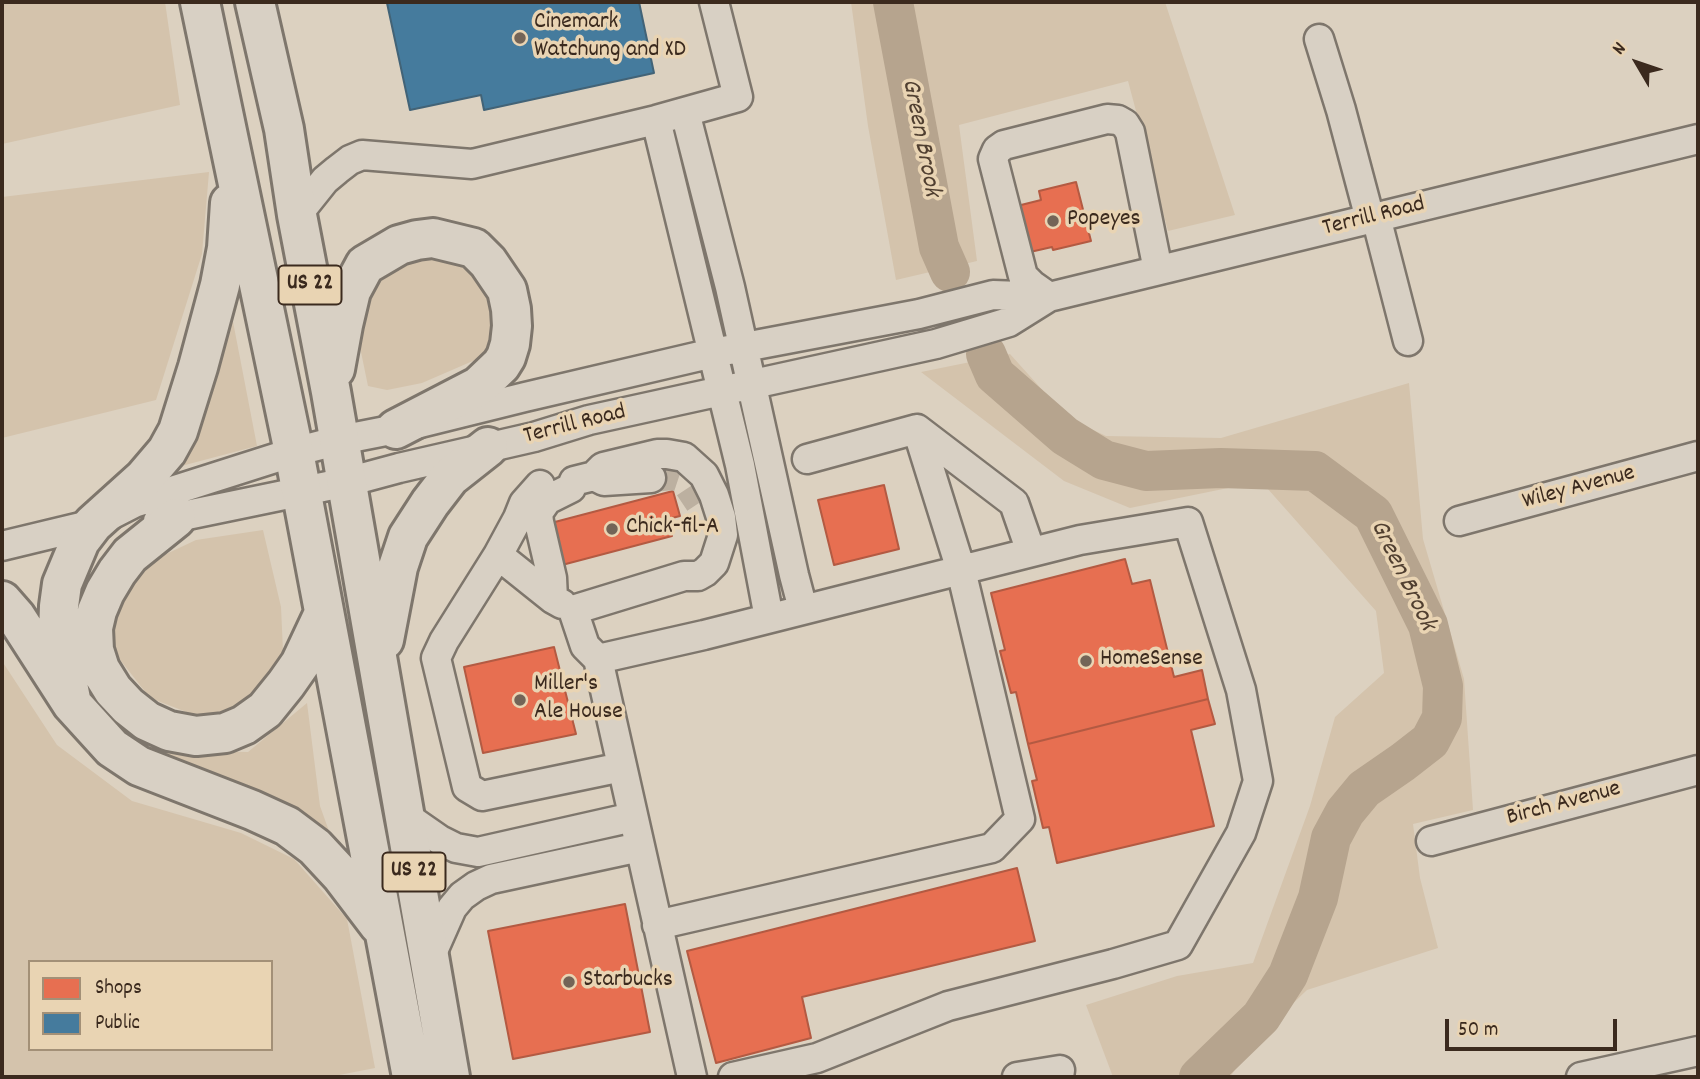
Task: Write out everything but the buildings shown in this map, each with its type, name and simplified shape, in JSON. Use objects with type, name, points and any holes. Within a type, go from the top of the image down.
[{"type":"highway","name":"US 22","points":[[200,2],[294,452],[412,1077]]},
{"type":"highway","name":"US 22","points":[[256,2],[284,129],[297,215],[348,482],[450,1077]]},
{"type":"highway","points":[[72,704],[58,635],[62,584],[80,541],[93,524],[144,478],[167,451],[177,431],[220,285],[227,248],[233,162]]},
{"type":"highway","points":[[331,392],[351,291],[365,265],[399,245],[433,237],[474,248],[488,262],[507,290],[512,326],[506,357],[480,386],[396,429]]},
{"type":"highway","points":[[380,666],[398,567],[408,537],[450,477],[488,447]]},
{"type":"highway","points":[[176,518],[130,555],[117,572],[105,592],[93,628],[94,650],[100,669],[113,690],[147,721],[169,731],[196,736],[225,733],[244,726],[265,710],[286,684],[300,664],[324,612]]},
{"type":"highway","points":[[2,601],[16,617],[72,704],[112,748],[139,766],[287,826],[316,846],[385,934]]},
{"type":"street","points":[[297,215],[331,175],[350,160],[362,155],[472,164],[656,120],[738,97],[714,2]]},
{"type":"street","points":[[1319,39],[1408,341]]},
{"type":"street","points":[[685,112],[744,348],[803,609]]},
{"type":"street","points":[[1049,297],[1023,276],[993,159],[997,150],[1004,145],[1107,119],[1118,120],[1125,124],[1130,132],[1158,270]]},
{"type":"street","points":[[656,120],[740,465],[769,618]]},
{"type":"street","name":"Terrill Road","points":[[93,524],[134,502],[340,440],[713,353],[919,314],[993,295],[1049,297],[1698,139]]},
{"type":"street","name":"Terrill Road","points":[[2,546],[93,524],[143,524],[348,482],[534,437],[597,418],[936,344],[1009,321],[1049,297]]},
{"type":"street","points":[[807,459],[917,429]]},
{"type":"street","points":[[917,429],[1014,503],[1031,552]]},
{"type":"street","points":[[657,925],[992,848],[1020,819],[961,570],[917,429]]},
{"type":"street","points":[[563,604],[684,576],[698,576],[705,572],[714,563],[723,535],[721,517],[704,475],[684,457],[657,454],[603,467],[572,488],[547,500],[538,513],[552,578],[563,604],[585,646],[598,659],[692,1077]]},
{"type":"street","name":"Wiley Avenue","points":[[1460,521],[1698,456]]},
{"type":"street","points":[[622,767],[482,796],[467,787],[436,658],[444,640],[503,545],[524,503],[540,485],[565,475],[604,481],[651,478]]},
{"type":"street","points":[[684,576],[704,547],[705,530],[699,503]]},
{"type":"street","points":[[598,659],[1080,540],[1188,522],[1241,690],[1258,781],[1241,833],[1178,945],[948,1006],[817,1058],[733,1077]]},
{"type":"street","points":[[503,545],[563,604]]},
{"type":"street","name":"Birch Avenue","points":[[1431,841],[1698,770]]},
{"type":"street","points":[[404,815],[456,848],[478,852],[633,817]]},
{"type":"street","points":[[429,960],[452,908],[475,886],[491,879],[640,847]]},
{"type":"street","points":[[1581,1077],[1698,1051]]},
{"type":"street","points":[[1017,1077],[1060,1070],[1059,1077]]},
{"type":"shaded area","points":[[2,2],[165,2],[180,105],[2,144]]},
{"type":"shaded area","points":[[851,2],[1165,2],[1235,215],[1168,231],[1128,81],[959,125],[977,261],[896,280],[868,126]]},
{"type":"shaded area","points":[[209,172],[202,254],[156,400],[2,438],[2,197]]},
{"type":"shaded area","points":[[412,251],[465,259],[491,287],[499,320],[489,354],[422,383],[387,390],[368,386],[354,318],[363,289]]},
{"type":"shaded area","points":[[229,301],[257,446],[170,469]]},
{"type":"shaded area","points":[[1010,354],[1074,421],[1106,436],[1221,438],[1409,383],[1423,539],[1464,679],[1473,810],[1413,824],[1420,878],[1438,948],[1307,990],[1258,1037],[1230,1077],[1113,1077],[1086,1005],[1177,976],[1253,963],[1310,806],[1335,717],[1384,673],[1376,611],[1267,488],[1233,487],[1130,508],[1064,481],[921,372]]},
{"type":"shaded area","points":[[263,530],[281,607],[283,651],[274,684],[240,709],[197,716],[150,698],[114,652],[114,617],[126,590],[147,563],[196,540]]},
{"type":"shaded area","points":[[2,661],[57,745],[132,801],[241,833],[294,859],[347,919],[375,1068],[329,1077],[2,1077]]},
{"type":"shaded area","points":[[307,703],[320,806],[334,845],[215,778],[129,735],[189,751],[248,752]]},
{"type":"waterway","name":"Green Brook","points":[[893,2],[939,247],[950,272]]},
{"type":"waterway","name":"Green Brook","points":[[986,354],[995,375],[1065,436],[1104,460],[1146,471],[1221,468],[1315,471],[1373,514],[1428,625],[1443,686],[1442,718],[1430,741],[1364,789],[1345,812],[1331,838],[1318,898],[1288,975],[1261,1017],[1199,1077]]},
{"type":"tunnel","points":[[651,478],[679,478],[699,503]]},
{"type":"place","name":"Cinemark Watchung and XD","points":[[520,38]]},
{"type":"place","name":"Popeyes","points":[[1053,221]]},
{"type":"place","name":"Chick-fil-A","points":[[612,529]]},
{"type":"place","name":"HomeSense","points":[[1086,661]]},
{"type":"place","name":"Miller's Ale House","points":[[520,700]]},
{"type":"place","name":"Starbucks","points":[[569,982]]}]
